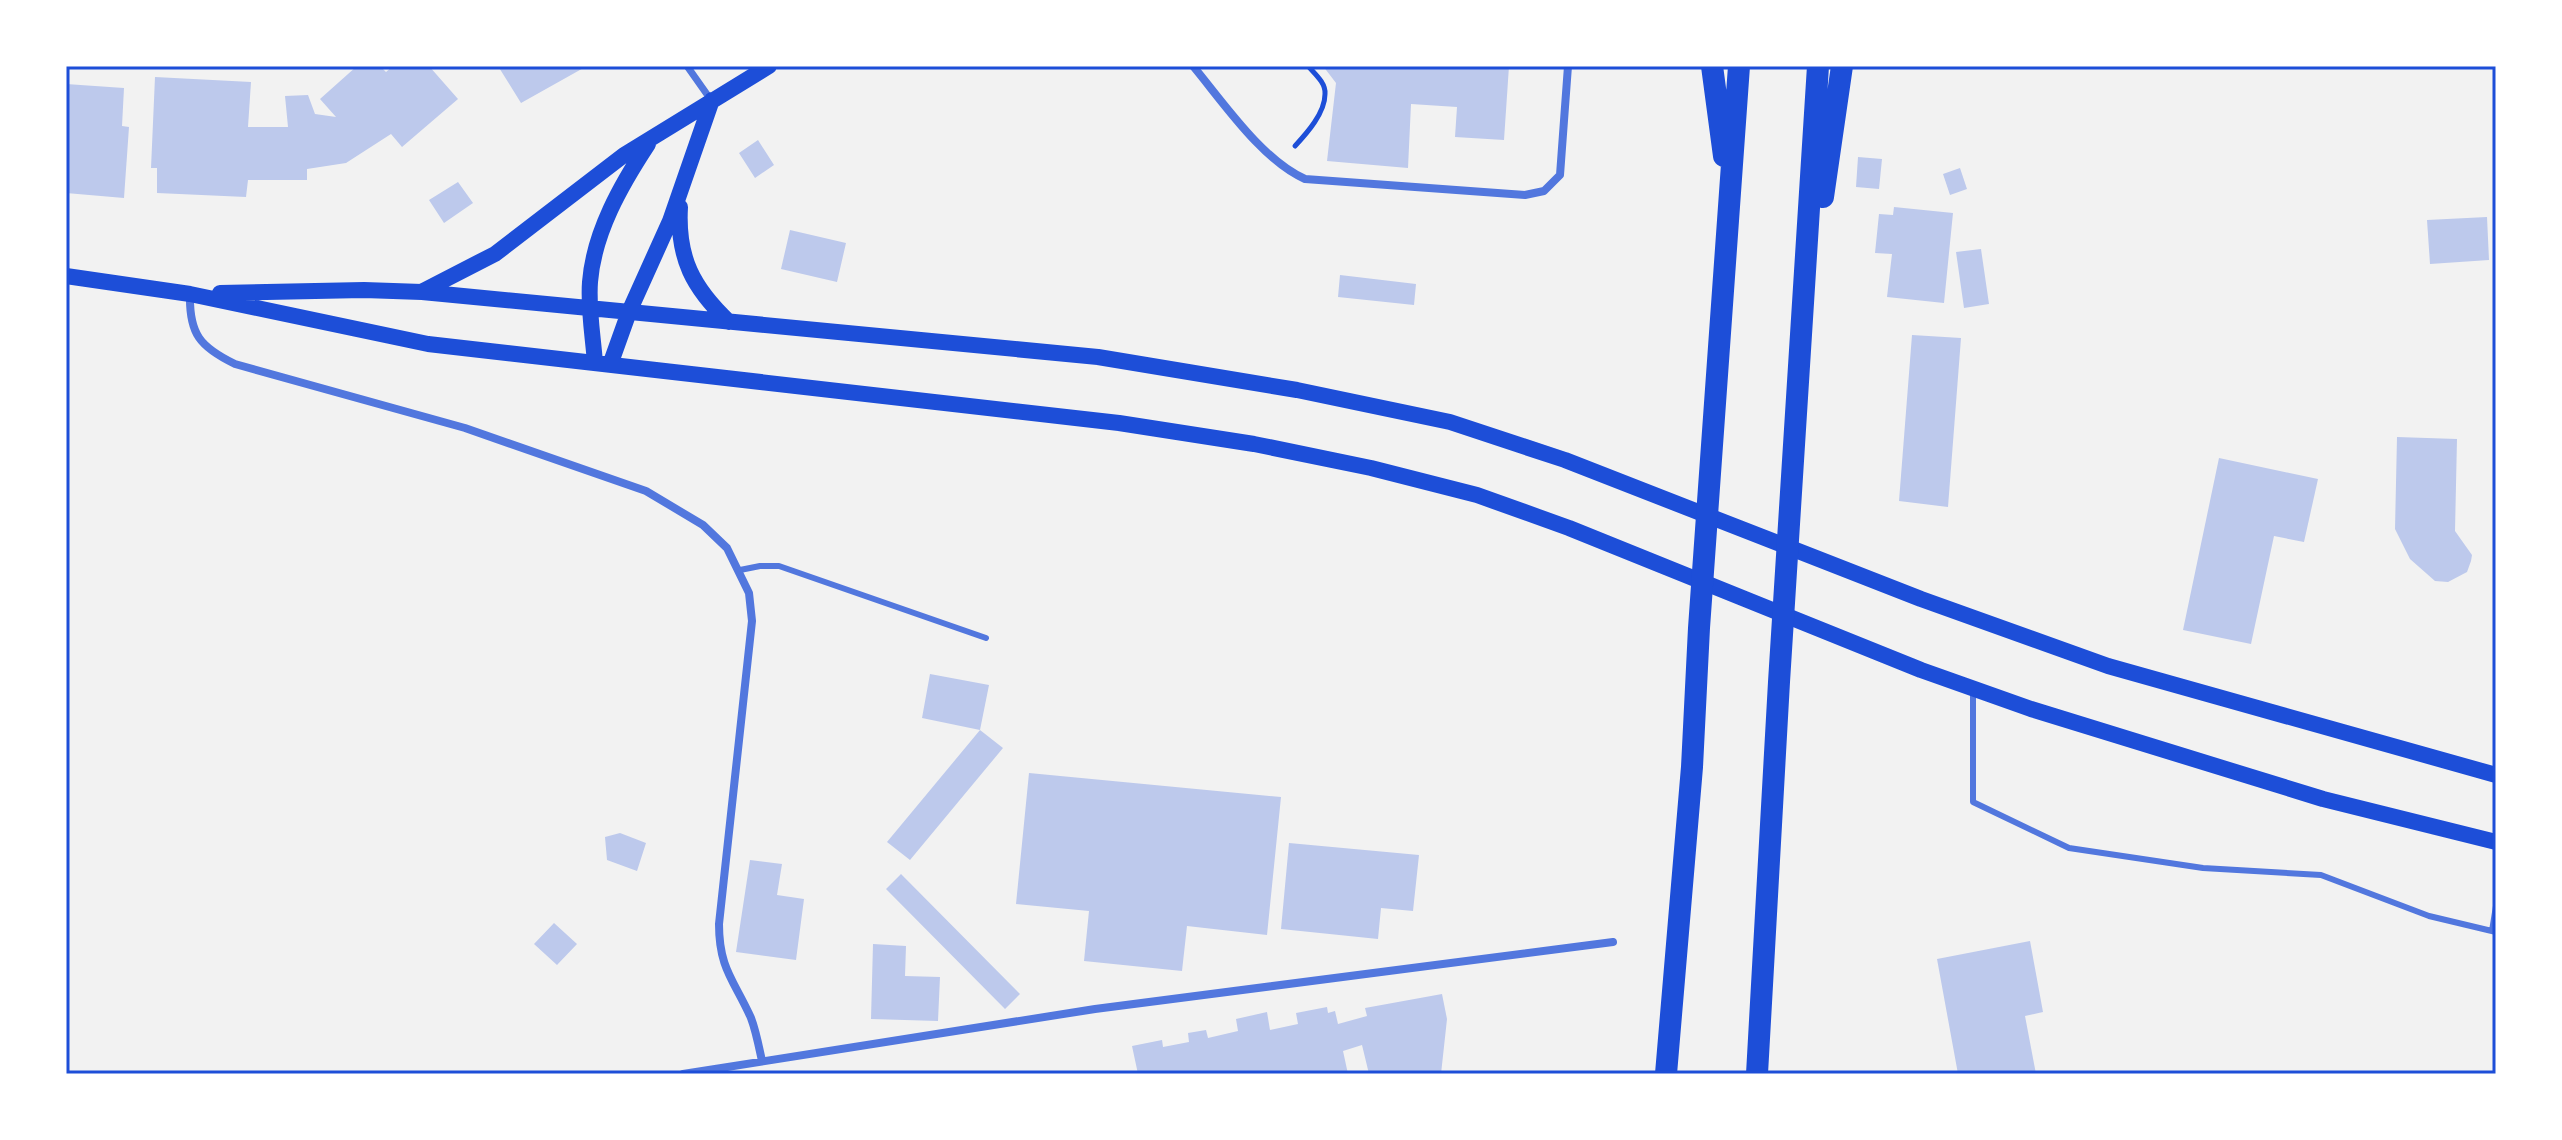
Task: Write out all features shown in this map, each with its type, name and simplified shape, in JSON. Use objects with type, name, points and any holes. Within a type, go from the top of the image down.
[{"type":"highway","points":[[1712,66],[1731,197]]},
{"type":"highway","points":[[1666,1074],[1692,767],[1739,66]]},
{"type":"highway","points":[[1757,1074],[1818,66]]},
{"type":"highway","points":[[1806,285],[1825,187],[1842,66]]},
{"type":"main road","points":[[422,292],[495,254],[606,168],[769,66]]},
{"type":"main road","points":[[602,364],[670,221],[712,100]]},
{"type":"main road","points":[[602,364],[591,308],[590,281],[602,232],[622,186],[651,139]]},
{"type":"main road","points":[[682,188],[679,222],[689,272],[712,306],[729,322]]},
{"type":"main road","points":[[66,276],[190,294],[428,344],[1119,423],[1254,444],[1371,468],[1477,495],[1569,528],[1921,670],[2117,737],[2323,799],[2496,842]]},
{"type":"main road","points":[[190,294],[364,290],[422,292],[1098,357],[1297,390],[1450,422],[1565,460],[1921,599],[2108,666],[2496,775]]},
{"type":"street","points":[[687,66],[712,100]]},
{"type":"street","points":[[1193,66],[1279,163],[1305,179],[1525,195],[1544,191],[1560,175],[1568,66]]},
{"type":"street","points":[[190,294],[189,313],[195,333],[209,351],[235,364],[465,428],[646,491],[703,525],[727,548],[749,593],[752,621],[719,946],[725,969],[753,1023],[762,1061]]},
{"type":"street","points":[[683,1074],[1095,1009],[1613,942]]},
{"type":"lane","points":[[740,570],[779,566],[986,638]]},
{"type":"lane","points":[[1973,688],[1973,802],[2069,848],[2203,868],[2321,875],[2429,916],[2494,932],[2496,906]]},
{"type":"path","points":[[1279,163],[1298,144],[1319,115],[1326,93],[1321,81],[1308,66]]},
{"type":"building","points":[[357,66],[380,66],[386,72],[393,66],[429,66],[458,99],[402,147],[391,134],[346,163],[307,169],[307,180],[248,180],[246,197],[157,193],[157,168],[151,168],[155,77],[251,82],[248,127],[288,127],[285,96],[308,95],[315,114],[336,117],[320,99]]},
{"type":"building","points":[[498,66],[587,66],[521,103]]},
{"type":"building","points":[[1323,66],[1509,66],[1504,140],[1455,137],[1457,107],[1411,104],[1408,168],[1327,161],[1336,83]]},
{"type":"building","points":[[66,84],[124,88],[122,126],[129,127],[124,198],[66,193]]},
{"type":"building","points":[[758,140],[774,165],[755,178],[739,153]]},
{"type":"building","points":[[1858,157],[1882,159],[1879,189],[1856,187]]},
{"type":"building","points":[[1960,168],[1967,189],[1950,195],[1943,174]]},
{"type":"building","points":[[458,182],[473,203],[444,223],[429,200]]},
{"type":"building","points":[[1894,207],[1953,213],[1944,303],[1887,297],[1892,254],[1875,253],[1879,214],[1893,215]]},
{"type":"building","points":[[2487,217],[2489,260],[2430,264],[2427,220]]},
{"type":"building","points":[[790,230],[846,243],[837,282],[781,269]]},
{"type":"building","points":[[1981,249],[1989,304],[1964,308],[1956,252]]},
{"type":"building","points":[[1340,275],[1416,284],[1414,305],[1338,297]]},
{"type":"building","points":[[1912,335],[1961,338],[1948,507],[1899,501]]},
{"type":"building","points":[[2397,437],[2457,439],[2455,531],[2472,555],[2467,572],[2448,582],[2435,581],[2410,559],[2395,529]]},
{"type":"building","points":[[2219,458],[2318,479],[2304,542],[2274,536],[2251,644],[2183,630]]},
{"type":"building","points":[[930,674],[989,685],[980,730],[922,718]]},
{"type":"building","points":[[980,730],[1003,748],[910,860],[887,842]]},
{"type":"building","points":[[1029,773],[1281,797],[1267,935],[1187,926],[1182,971],[1084,961],[1089,911],[1016,904]]},
{"type":"building","points":[[620,833],[646,843],[637,871],[607,860],[605,837]]},
{"type":"building","points":[[1289,843],[1419,855],[1413,911],[1381,908],[1378,939],[1281,929]]},
{"type":"building","points":[[750,860],[782,864],[777,895],[804,899],[796,960],[736,952]]},
{"type":"building","points":[[901,874],[1020,994],[1005,1009],[886,889]]},
{"type":"building","points":[[554,923],[577,944],[557,965],[534,944]]},
{"type":"building","points":[[2030,941],[2043,1012],[2025,1016],[2036,1074],[1958,1074],[1937,959]]},
{"type":"building","points":[[873,944],[906,946],[905,976],[940,977],[938,1021],[871,1019]]},
{"type":"building","points":[[1442,994],[1447,1019],[1441,1074],[1369,1074],[1362,1045],[1343,1051],[1348,1074],[1138,1074],[1132,1046],[1162,1040],[1163,1047],[1189,1042],[1188,1033],[1206,1030],[1208,1038],[1238,1031],[1236,1019],[1267,1012],[1270,1030],[1298,1024],[1296,1013],[1327,1007],[1328,1013],[1335,1011],[1338,1024],[1367,1016],[1365,1008]]}]
